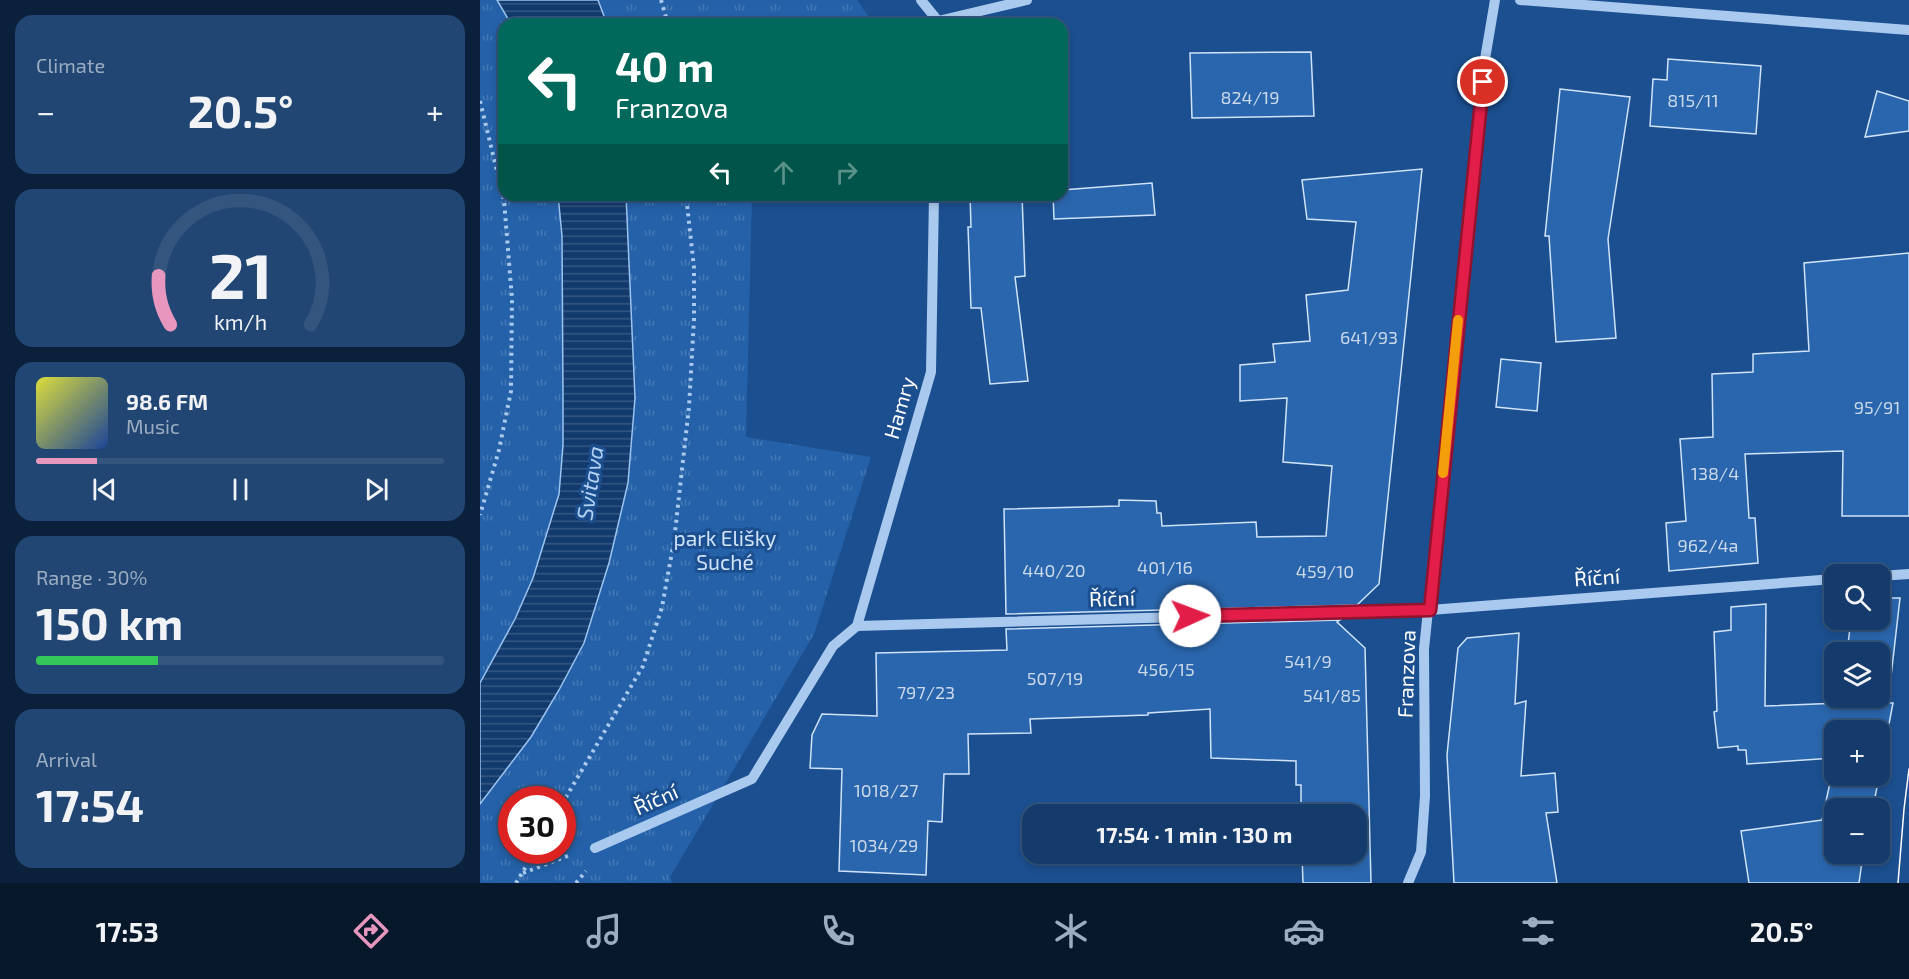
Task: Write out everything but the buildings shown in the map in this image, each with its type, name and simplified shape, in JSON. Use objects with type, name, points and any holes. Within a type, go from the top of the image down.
[{"type":"street","points":[[921,0],[935,18]]},
{"type":"street","points":[[954,18],[1027,0]]},
{"type":"street","name":"Franzova","points":[[1408,883],[1421,852],[1425,796],[1424,649],[1430,610],[1485,59],[1495,0]]},
{"type":"street","points":[[1520,0],[1909,30]]},
{"type":"street","name":"Hamry","points":[[857,626],[931,372],[934,201]]},
{"type":"street","points":[[1890,575],[1909,574]]},
{"type":"street","name":"Říční","points":[[595,848],[753,779],[834,646],[857,626],[1430,610],[1824,580]]},
{"type":"path","points":[[661,0],[666,18]]},
{"type":"path","points":[[480,100],[498,175]]},
{"type":"path","points":[[480,515],[499,450],[511,391],[512,311],[504,201]]},
{"type":"path","points":[[573,786],[643,666],[662,607],[675,530],[692,352],[694,268],[687,201]]},
{"type":"path","points":[[523,873],[595,848]]},
{"type":"path","points":[[516,883],[528,864]]},
{"type":"green space","points":[[480,0],[497,0],[508,18],[498,18],[498,201],[558,201],[563,286],[564,436],[559,495],[545,544],[527,592],[480,683]]},
{"type":"green space","points":[[598,0],[857,0],[870,18],[605,18]]},
{"type":"green space","name":"park Elišky Suché","points":[[626,201],[752,201],[746,437],[871,457],[814,634],[670,877],[672,883],[480,883],[480,804],[531,737],[559,690],[584,643],[609,563],[628,483],[635,398]]},
{"type":"water","points":[[497,0],[598,0],[605,18],[508,18]]},
{"type":"water","name":"Svitava","points":[[559,201],[626,201],[635,398],[628,483],[609,563],[584,643],[531,737],[480,804],[480,683],[515,619],[533,578],[559,494],[563,445],[562,236]]},
{"type":"tram line","points":[[1898,883],[1909,769]]},
{"type":"slow traffic","points":[[1443,473],[1458,320]]},
{"type":"route","points":[[1190,616],[1430,610],[1483,82]]}]
